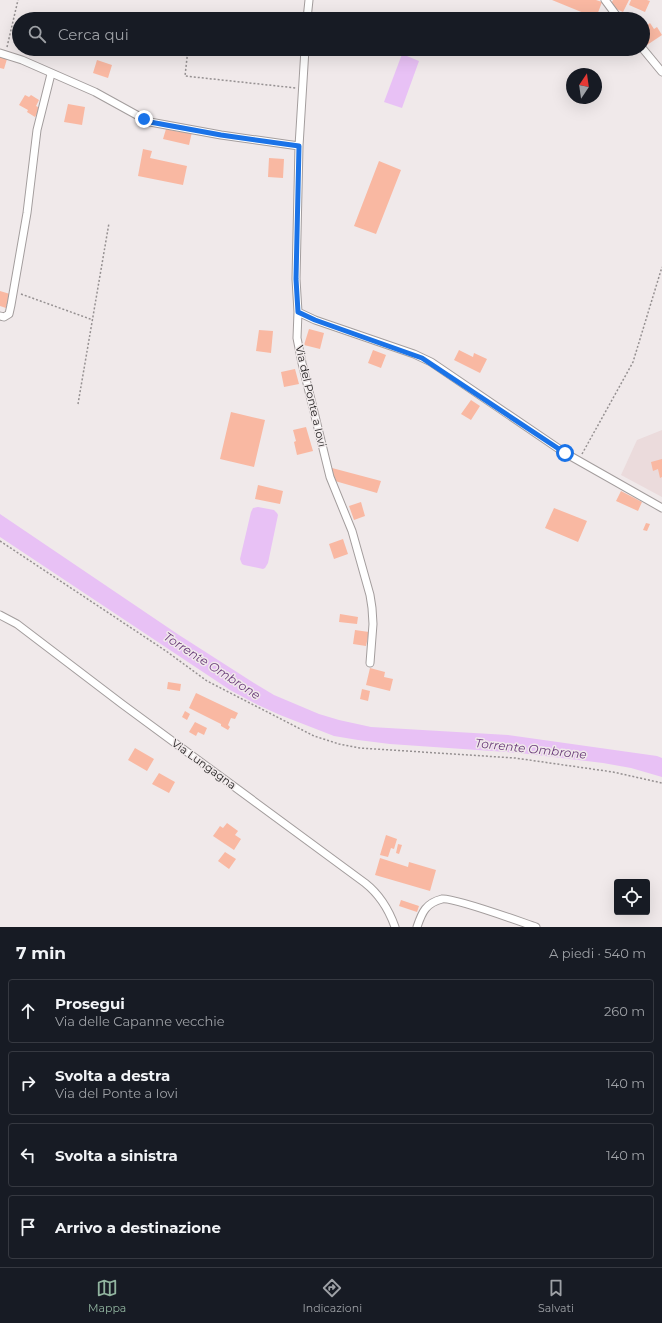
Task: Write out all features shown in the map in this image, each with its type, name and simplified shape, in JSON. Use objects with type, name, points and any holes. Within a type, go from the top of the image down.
[{"type":"street","points":[[308,12],[309,0]]},
{"type":"street","points":[[605,0],[614,12]]},
{"type":"street","points":[[3,54],[22,60],[95,92],[150,122],[221,135],[299,146]]},
{"type":"street","name":"Via del Ponte a Iovi","points":[[305,56],[299,146],[296,279],[298,346],[330,477],[352,531],[370,595],[373,624],[370,663]]},
{"type":"street","points":[[649,56],[662,72]]},
{"type":"street","points":[[0,316],[4,317],[9,314],[27,214],[37,130],[51,74]]},
{"type":"street","points":[[298,312],[315,320],[414,354],[426,360],[578,461],[662,508]]},
{"type":"street","name":"Via Lungagna","points":[[0,615],[17,624],[122,704],[365,882],[384,905],[395,927]]},
{"type":"street","points":[[418,927],[421,914],[430,904],[444,899],[459,902],[536,927]]},
{"type":"path","points":[[15,12],[18,0]]},
{"type":"path","points":[[3,54],[12,22]]},
{"type":"path","points":[[187,56],[185,76],[303,88]]},
{"type":"path","points":[[78,404],[109,223]]},
{"type":"path","points":[[578,461],[633,362],[662,266]]},
{"type":"path","points":[[13,292],[93,320]]},
{"type":"path","points":[[0,541],[166,651],[207,681],[314,736],[339,744],[360,748],[514,758],[613,772],[662,783]]},
{"type":"shaded area","points":[[662,430],[662,497],[621,475],[637,440]]},
{"type":"water","points":[[401,56],[407,56],[419,61],[402,108],[384,102]]},
{"type":"water","points":[[258,507],[274,510],[278,515],[268,563],[263,569],[244,565],[240,559],[251,512],[253,508]]},
{"type":"water","name":"Torrente Ombrone","points":[[0,514],[179,635],[254,683],[274,695],[319,714],[371,727],[508,735],[657,756],[662,758],[662,777],[631,768],[603,763],[520,753],[390,744],[358,740],[334,736],[280,715],[230,690],[0,537]]},
{"type":"building","points":[[552,0],[596,0],[602,2],[598,12],[581,12]]},
{"type":"building","points":[[613,0],[629,0],[623,12],[610,6]]},
{"type":"building","points":[[631,0],[650,1],[645,12],[629,5]]},
{"type":"building","points":[[650,23],[654,29],[657,27],[662,35],[650,43]]},
{"type":"building","points":[[0,57],[7,59],[4,69],[0,68]]},
{"type":"building","points":[[97,60],[112,65],[108,78],[93,73]]},
{"type":"building","points":[[25,95],[29,97],[31,95],[39,100],[36,106],[40,108],[35,117],[27,112],[28,110],[19,105]]},
{"type":"building","points":[[68,104],[85,107],[82,125],[64,122]]},
{"type":"building","points":[[166,129],[180,132],[181,130],[192,132],[189,145],[163,139]]},
{"type":"building","points":[[143,149],[152,151],[150,158],[187,166],[183,185],[138,176]]},
{"type":"building","points":[[269,158],[284,159],[283,178],[268,177]]},
{"type":"building","points":[[379,161],[401,170],[376,234],[354,226]]},
{"type":"building","points":[[0,291],[10,294],[6,308],[0,306]]},
{"type":"building","points":[[309,329],[324,333],[320,349],[304,345]]},
{"type":"building","points":[[259,330],[273,331],[271,353],[256,351]]},
{"type":"building","points":[[373,350],[386,355],[381,368],[368,363]]},
{"type":"building","points":[[459,350],[473,357],[474,353],[487,359],[480,373],[454,360]]},
{"type":"building","points":[[295,369],[299,384],[284,387],[281,372]]},
{"type":"building","points":[[471,400],[480,406],[471,420],[461,414]]},
{"type":"building","points":[[231,412],[265,420],[254,467],[220,459]]},
{"type":"building","points":[[306,427],[313,451],[297,455],[294,442],[296,441],[293,430]]},
{"type":"building","points":[[662,459],[662,477],[660,478],[658,469],[653,471],[651,462]]},
{"type":"building","points":[[332,468],[381,481],[377,493],[335,481]]},
{"type":"building","points":[[258,485],[283,491],[280,504],[255,499]]},
{"type":"building","points":[[621,491],[642,502],[638,511],[616,501]]},
{"type":"building","points":[[361,502],[365,516],[354,520],[349,506]]},
{"type":"building","points":[[554,508],[587,521],[578,542],[545,528]]},
{"type":"building","points":[[646,523],[650,524],[647,531],[643,530]]},
{"type":"building","points":[[343,539],[348,554],[334,559],[329,544]]},
{"type":"building","points":[[340,614],[358,617],[357,624],[339,622]]},
{"type":"building","points":[[355,630],[369,632],[366,646],[353,644]]},
{"type":"building","points":[[370,668],[385,672],[384,677],[393,679],[390,691],[366,685]]},
{"type":"building","points":[[168,682],[181,684],[180,691],[167,689]]},
{"type":"building","points":[[362,689],[370,691],[368,701],[360,699]]},
{"type":"building","points":[[196,693],[238,713],[235,719],[231,718],[228,725],[230,727],[228,730],[221,726],[221,724],[189,708]]},
{"type":"building","points":[[185,711],[190,714],[187,720],[182,717]]},
{"type":"building","points":[[195,722],[207,728],[204,735],[198,732],[196,736],[189,732]]},
{"type":"building","points":[[135,748],[154,759],[147,771],[128,760]]},
{"type":"building","points":[[159,773],[175,782],[169,793],[152,784]]},
{"type":"building","points":[[227,823],[238,831],[235,835],[241,839],[234,850],[213,836],[220,826],[223,828]]},
{"type":"building","points":[[386,835],[397,839],[394,849],[391,848],[388,857],[380,855]]},
{"type":"building","points":[[398,844],[402,845],[399,854],[396,853]]},
{"type":"building","points":[[225,852],[236,859],[229,869],[218,861]]},
{"type":"building","points":[[380,858],[408,867],[409,862],[436,870],[430,891],[375,875]]},
{"type":"building","points":[[401,900],[419,906],[417,912],[399,906]]},
{"type":"route","points":[[144,119],[150,122],[221,135],[299,146],[296,279],[298,312],[308,318],[414,354],[430,362],[565,453]]}]
